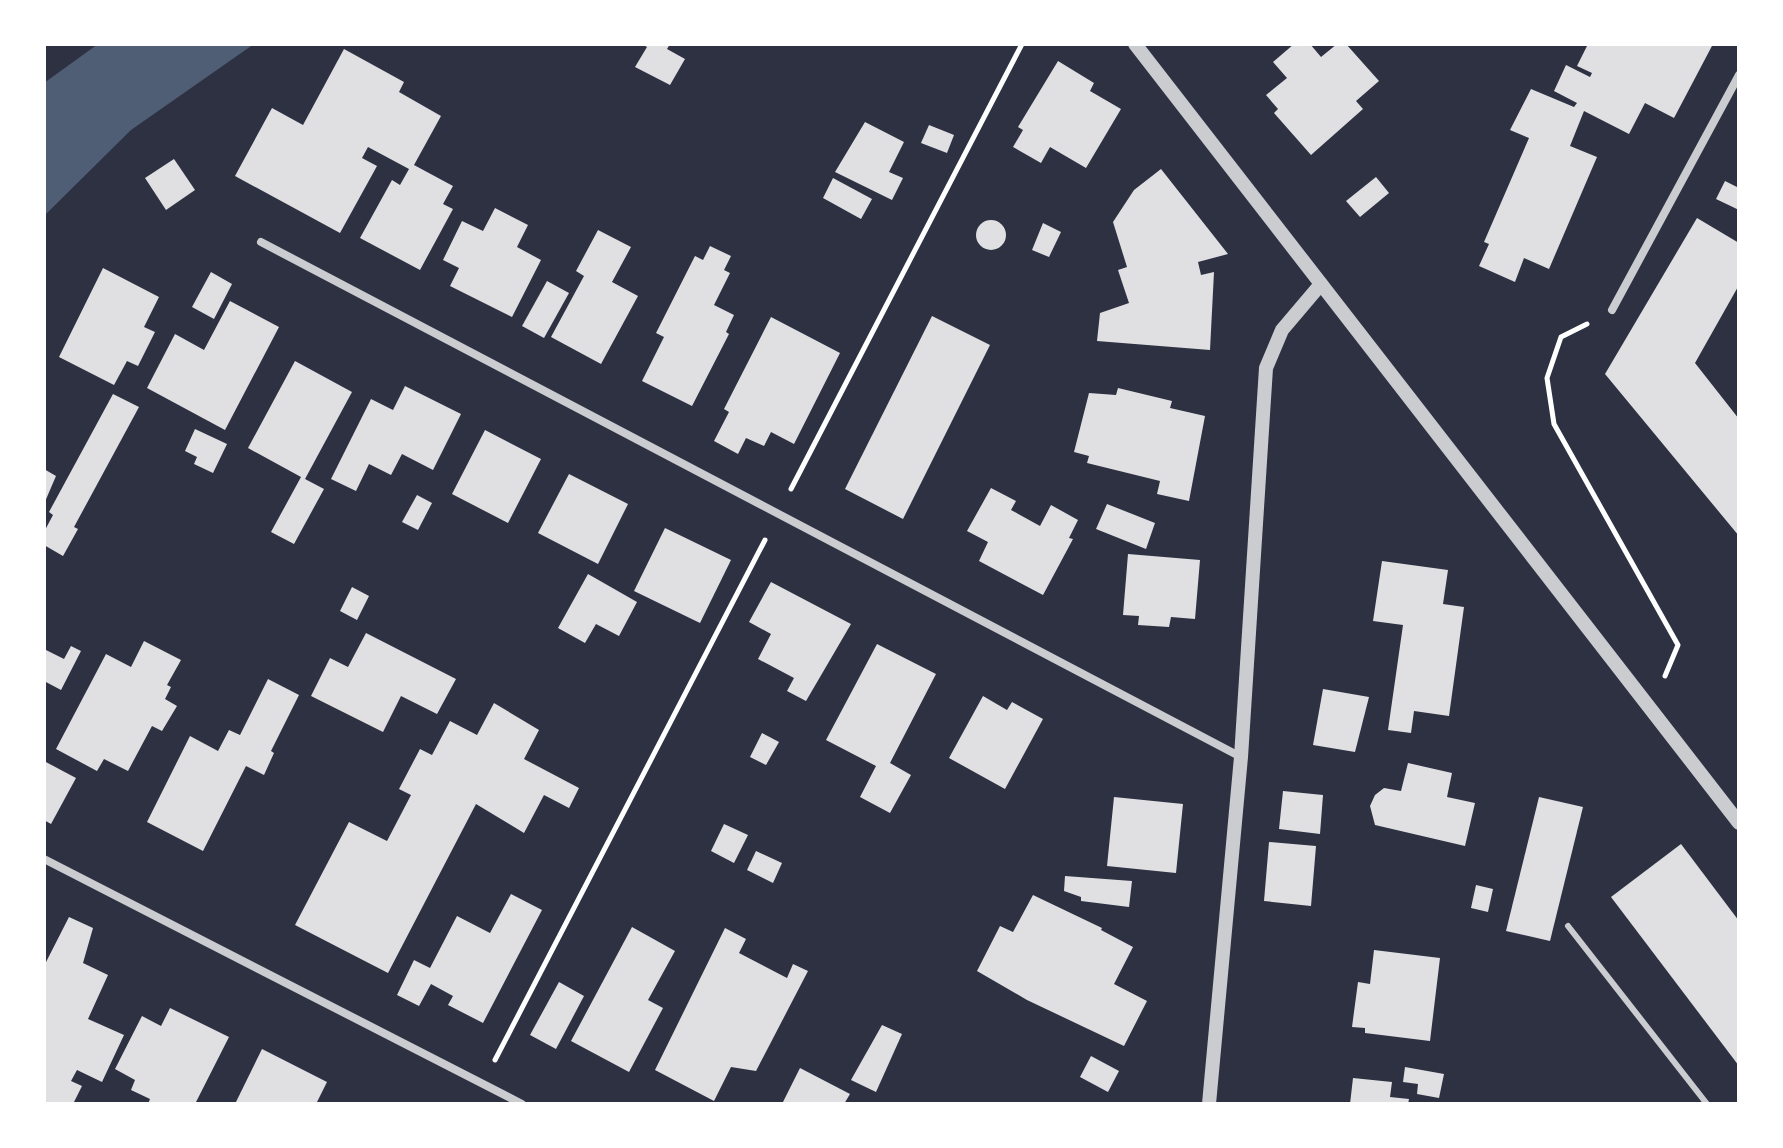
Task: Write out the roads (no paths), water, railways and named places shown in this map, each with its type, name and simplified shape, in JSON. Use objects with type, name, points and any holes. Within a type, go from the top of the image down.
[{"type":"street","points":[[1135,44],[1739,823]]},
{"type":"street","points":[[1612,310],[1739,75]]},
{"type":"street","points":[[261,242],[1241,757]]},
{"type":"street","points":[[1209,1104],[1241,757],[1266,368],[1282,330],[1321,284]]},
{"type":"street","points":[[44,859],[522,1104]]},
{"type":"lane","points":[[1568,926],[1707,1104]]},
{"type":"water","points":[[98,44],[254,44],[131,130],[44,216],[44,83]]}]
